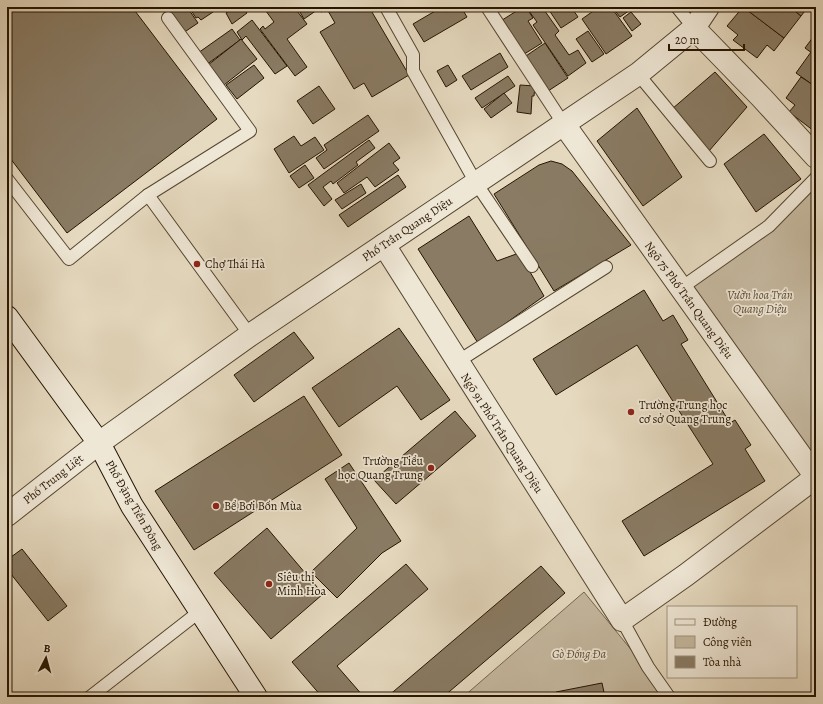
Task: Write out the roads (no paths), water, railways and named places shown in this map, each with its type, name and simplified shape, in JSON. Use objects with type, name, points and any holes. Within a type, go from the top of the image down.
[{"type":"street","name":"Phố Trần Quang Diệu","points":[[98,443],[250,335],[563,123],[638,74],[694,28],[708,7]]},
{"type":"street","points":[[694,28],[762,98],[816,157]]},
{"type":"street","name":"Ngõ 75 Phố Trần Quang Diệu","points":[[563,123],[816,477]]},
{"type":"street","name":"Ngõ 91 Phố Trần Quang Diệu","points":[[384,245],[622,620]]},
{"type":"street","name":"Phố Đặng Tiến Đông","points":[[8,321],[98,443],[132,506],[199,612],[256,697]]},
{"type":"street","name":"Phố Trung Liệt","points":[[7,515],[98,443]]},
{"type":"street","points":[[622,620],[686,576],[816,477]]},
{"type":"lane","points":[[386,7],[413,55],[413,70],[476,183],[532,266]]},
{"type":"lane","points":[[487,7],[563,123]]},
{"type":"lane","points":[[677,7],[694,28]]},
{"type":"lane","points":[[7,179],[69,259],[148,195],[250,130],[168,18]]},
{"type":"lane","points":[[638,74],[710,161]]},
{"type":"lane","points":[[681,288],[769,226],[816,178]]},
{"type":"lane","points":[[148,195],[250,335]]},
{"type":"lane","points":[[457,362],[606,267]]},
{"type":"lane","points":[[90,697],[199,612]]},
{"type":"lane","points":[[622,620],[648,666],[669,697]]},
{"type":"place","name":"Chợ Thái Hà","points":[[197,264]]},
{"type":"place","name":"Trường Trung học cơ sở Quang Trung","points":[[631,412]]},
{"type":"place","name":"Trường Tiểu học Quang Trung","points":[[431,468]]},
{"type":"place","name":"Bể Bơi Bốn Mùa","points":[[216,506]]},
{"type":"place","name":"Siêu thị Minh Hoa","points":[[269,584]]},
{"type":"park label","name":"Vườn hoa Trần Quang Diệu","points":[[760,302]]},
{"type":"park label","name":"Gò Đống Đa","points":[[579,654]]}]
